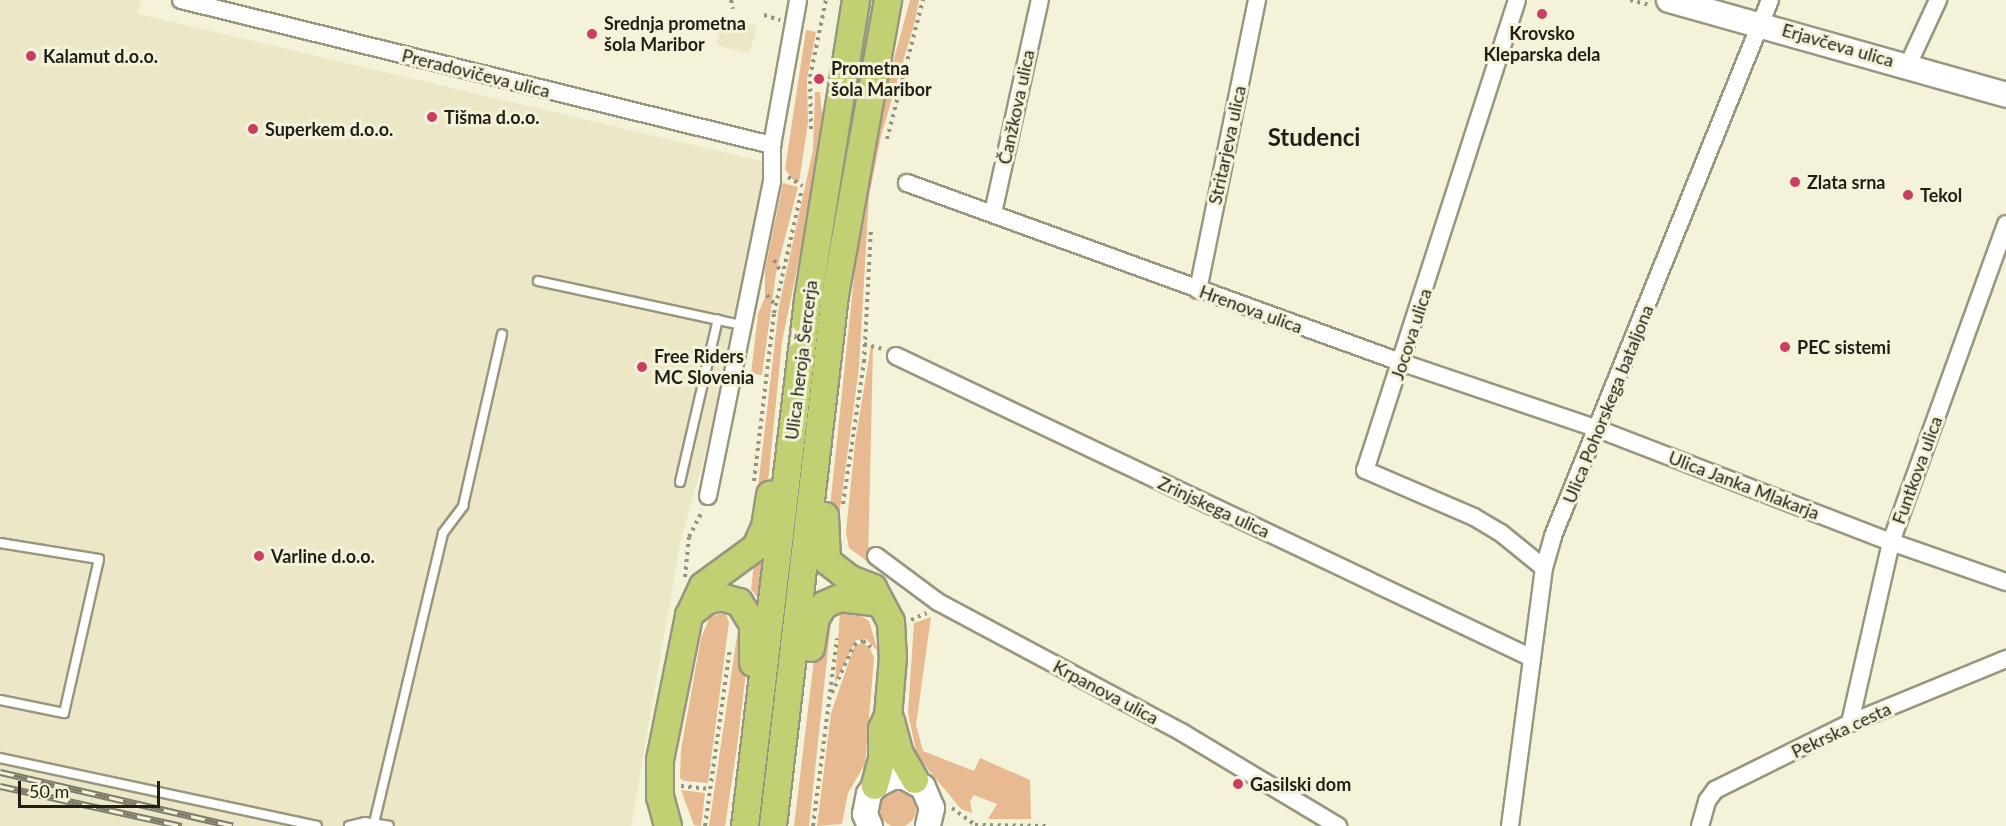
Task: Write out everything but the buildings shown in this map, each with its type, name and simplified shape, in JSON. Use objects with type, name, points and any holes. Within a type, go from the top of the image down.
[{"type":"main road","name":"Ulica heroja Šercerja","points":[[745,826],[760,723],[791,440],[819,228],[856,0]]},
{"type":"main road","points":[[773,826],[838,273],[888,0]]},
{"type":"main road","points":[[818,436],[828,482],[824,529],[827,561],[850,579],[873,588],[888,614],[892,634],[888,716],[900,754],[915,780]]},
{"type":"main road","points":[[668,826],[660,797],[660,760],[689,616],[704,586],[756,547],[765,527],[774,462],[791,440]]},
{"type":"main road","points":[[689,616],[706,601],[721,597],[735,599],[749,612],[754,644],[750,685],[760,723]]},
{"type":"main road","points":[[788,709],[808,671],[819,610],[840,598],[880,603]]},
{"type":"main road","points":[[875,786],[882,759],[882,729],[888,716]]},
{"type":"street","name":"Preradovičeva ulica","points":[[181,0],[772,145]]},
{"type":"street","points":[[708,496],[741,324],[772,182],[772,145],[798,0]]},
{"type":"street","name":"Čanžkova ulica","points":[[993,213],[1040,0]]},
{"type":"street","name":"Stritarjeva ulica","points":[[1198,290],[1257,0]]},
{"type":"street","name":"Jocova ulica","points":[[1517,0],[1402,363],[1365,470],[1474,517],[1544,568]]},
{"type":"street","name":"Erjavčeva ulica","points":[[1669,0],[1761,23],[2006,94]]},
{"type":"street","name":"Ulica Pohorskega bataljona","points":[[1510,826],[1544,568],[1553,536],[1770,0]]},
{"type":"street","points":[[1908,65],[1938,0]]},
{"type":"street","name":"Hrenova ulica","points":[[907,183],[1402,363],[1598,429]]},
{"type":"street","name":"Funtkova ulica","points":[[1850,723],[1891,542],[2006,224]]},
{"type":"street","name":"Zrinjskega ulica","points":[[896,356],[1532,658]]},
{"type":"street","name":"Ulica Janka Mlakarja","points":[[1598,429],[1891,542],[2006,582]]},
{"type":"street","name":"Krpanova ulica","points":[[876,556],[938,602],[1183,733],[1338,826]]},
{"type":"street","name":"Pekrska cesta","points":[[1700,826],[1707,801],[1715,790],[1850,723],[2006,658]]},
{"type":"street","points":[[870,826],[866,804],[875,786],[893,777],[915,780],[929,797],[938,819]]},
{"type":"lane","points":[[538,281],[741,324]]},
{"type":"lane","points":[[680,482],[718,319]]},
{"type":"lane","points":[[374,823],[443,533],[463,506],[502,334]]},
{"type":"lane","points":[[0,543],[99,559],[64,713],[0,700]]},
{"type":"lane","points":[[0,758],[317,826]]},
{"type":"lane","points":[[349,826],[374,823],[389,826]]},
{"type":"path","points":[[731,0],[733,9]]},
{"type":"path","points":[[810,135],[810,86],[826,0]]},
{"type":"path","points":[[887,141],[923,0]]},
{"type":"path","points":[[813,28],[820,29]]},
{"type":"path","points":[[753,485],[774,313],[805,175]]},
{"type":"path","points":[[843,514],[864,362],[873,217]]},
{"type":"path","points":[[685,580],[689,537],[708,496]]},
{"type":"path","points":[[909,612],[911,630]]},
{"type":"path","points":[[813,826],[837,632]]},
{"type":"path","points":[[830,697],[854,645],[863,641],[877,655]]},
{"type":"path","points":[[705,826],[730,645]]},
{"type":"path","points":[[676,785],[710,789]]},
{"type":"path","points":[[938,819],[975,825],[1048,826]]},
{"type":"shaded area","points":[[0,0],[141,0],[138,14],[778,165],[763,242],[680,544],[631,826],[0,826]]},
{"type":"shaded area","points":[[866,0],[872,0],[829,261],[763,826],[755,826],[777,672],[811,356]]},
{"type":"shaded area","points":[[910,0],[919,0],[915,21],[881,136],[869,196],[859,367],[838,524],[830,507],[860,220],[880,110]]},
{"type":"shaded area","points":[[724,17],[757,26],[749,54],[716,45]]},
{"type":"shaded area","points":[[806,30],[816,32],[807,79],[808,123],[799,182],[794,181],[785,169]]},
{"type":"shaded area","points":[[815,92],[820,92],[824,136],[782,342],[768,482],[755,513],[779,306],[813,150]]},
{"type":"shaded area","points":[[783,183],[798,187],[776,273],[762,375],[751,374],[758,314],[765,297],[765,270]]},
{"type":"shaded area","points":[[871,346],[873,347],[868,562],[849,548],[846,532],[855,443]]},
{"type":"shaded area","points":[[768,539],[760,601],[751,589],[754,564]]},
{"type":"shaded area","points":[[854,611],[869,621],[878,651],[866,639],[856,640],[835,683],[840,612]]},
{"type":"shaded area","points":[[725,612],[729,622],[708,783],[684,781],[680,778],[681,750],[701,638],[710,617]]},
{"type":"shaded area","points":[[832,613],[809,826],[794,826],[817,635]]},
{"type":"shaded area","points":[[931,617],[916,725],[923,751],[974,771],[980,758],[1030,780],[1031,819],[988,819],[997,804],[974,795],[970,801],[972,813],[961,809],[917,756],[908,713],[914,623]]},
{"type":"shaded area","points":[[739,622],[749,647],[737,747],[725,826],[709,826]]},
{"type":"shaded area","points":[[861,643],[869,646],[874,658],[865,764],[848,793],[842,824],[817,826],[831,713],[854,647]]},
{"type":"shaded area","points":[[681,790],[705,793],[701,826],[694,825]]},
{"type":"shaded area","points":[[898,791],[911,796],[916,809],[911,822],[898,827],[885,822],[880,809],[885,796]]},
{"type":"railway","points":[[0,772],[233,826]]},
{"type":"railway","points":[[0,786],[182,826]]},
{"type":"place","name":"Krovsko Kleparska dela","points":[[1542,14]]},
{"type":"place","name":"Srednja prometna šola Maribor","points":[[592,34]]},
{"type":"place","name":"Kalamut d.o.o.","points":[[31,56]]},
{"type":"place","name":"Prometna šola Maribor","points":[[819,79]]},
{"type":"place","name":"Tišma d.o.o.","points":[[432,117]]},
{"type":"place","name":"Superkem d.o.o.","points":[[253,129]]},
{"type":"place","name":"Zlata srna","points":[[1795,182]]},
{"type":"place","name":"Tekol","points":[[1908,195]]},
{"type":"place","name":"PEC sistemi","points":[[1785,347]]},
{"type":"place","name":"Free Riders MC Slovenia","points":[[642,367]]},
{"type":"place","name":"Varline d.o.o.","points":[[259,556]]},
{"type":"place","name":"Gasilski dom","points":[[1238,784]]},
{"type":"district","name":"Studenci","points":[[1314,137]]}]
